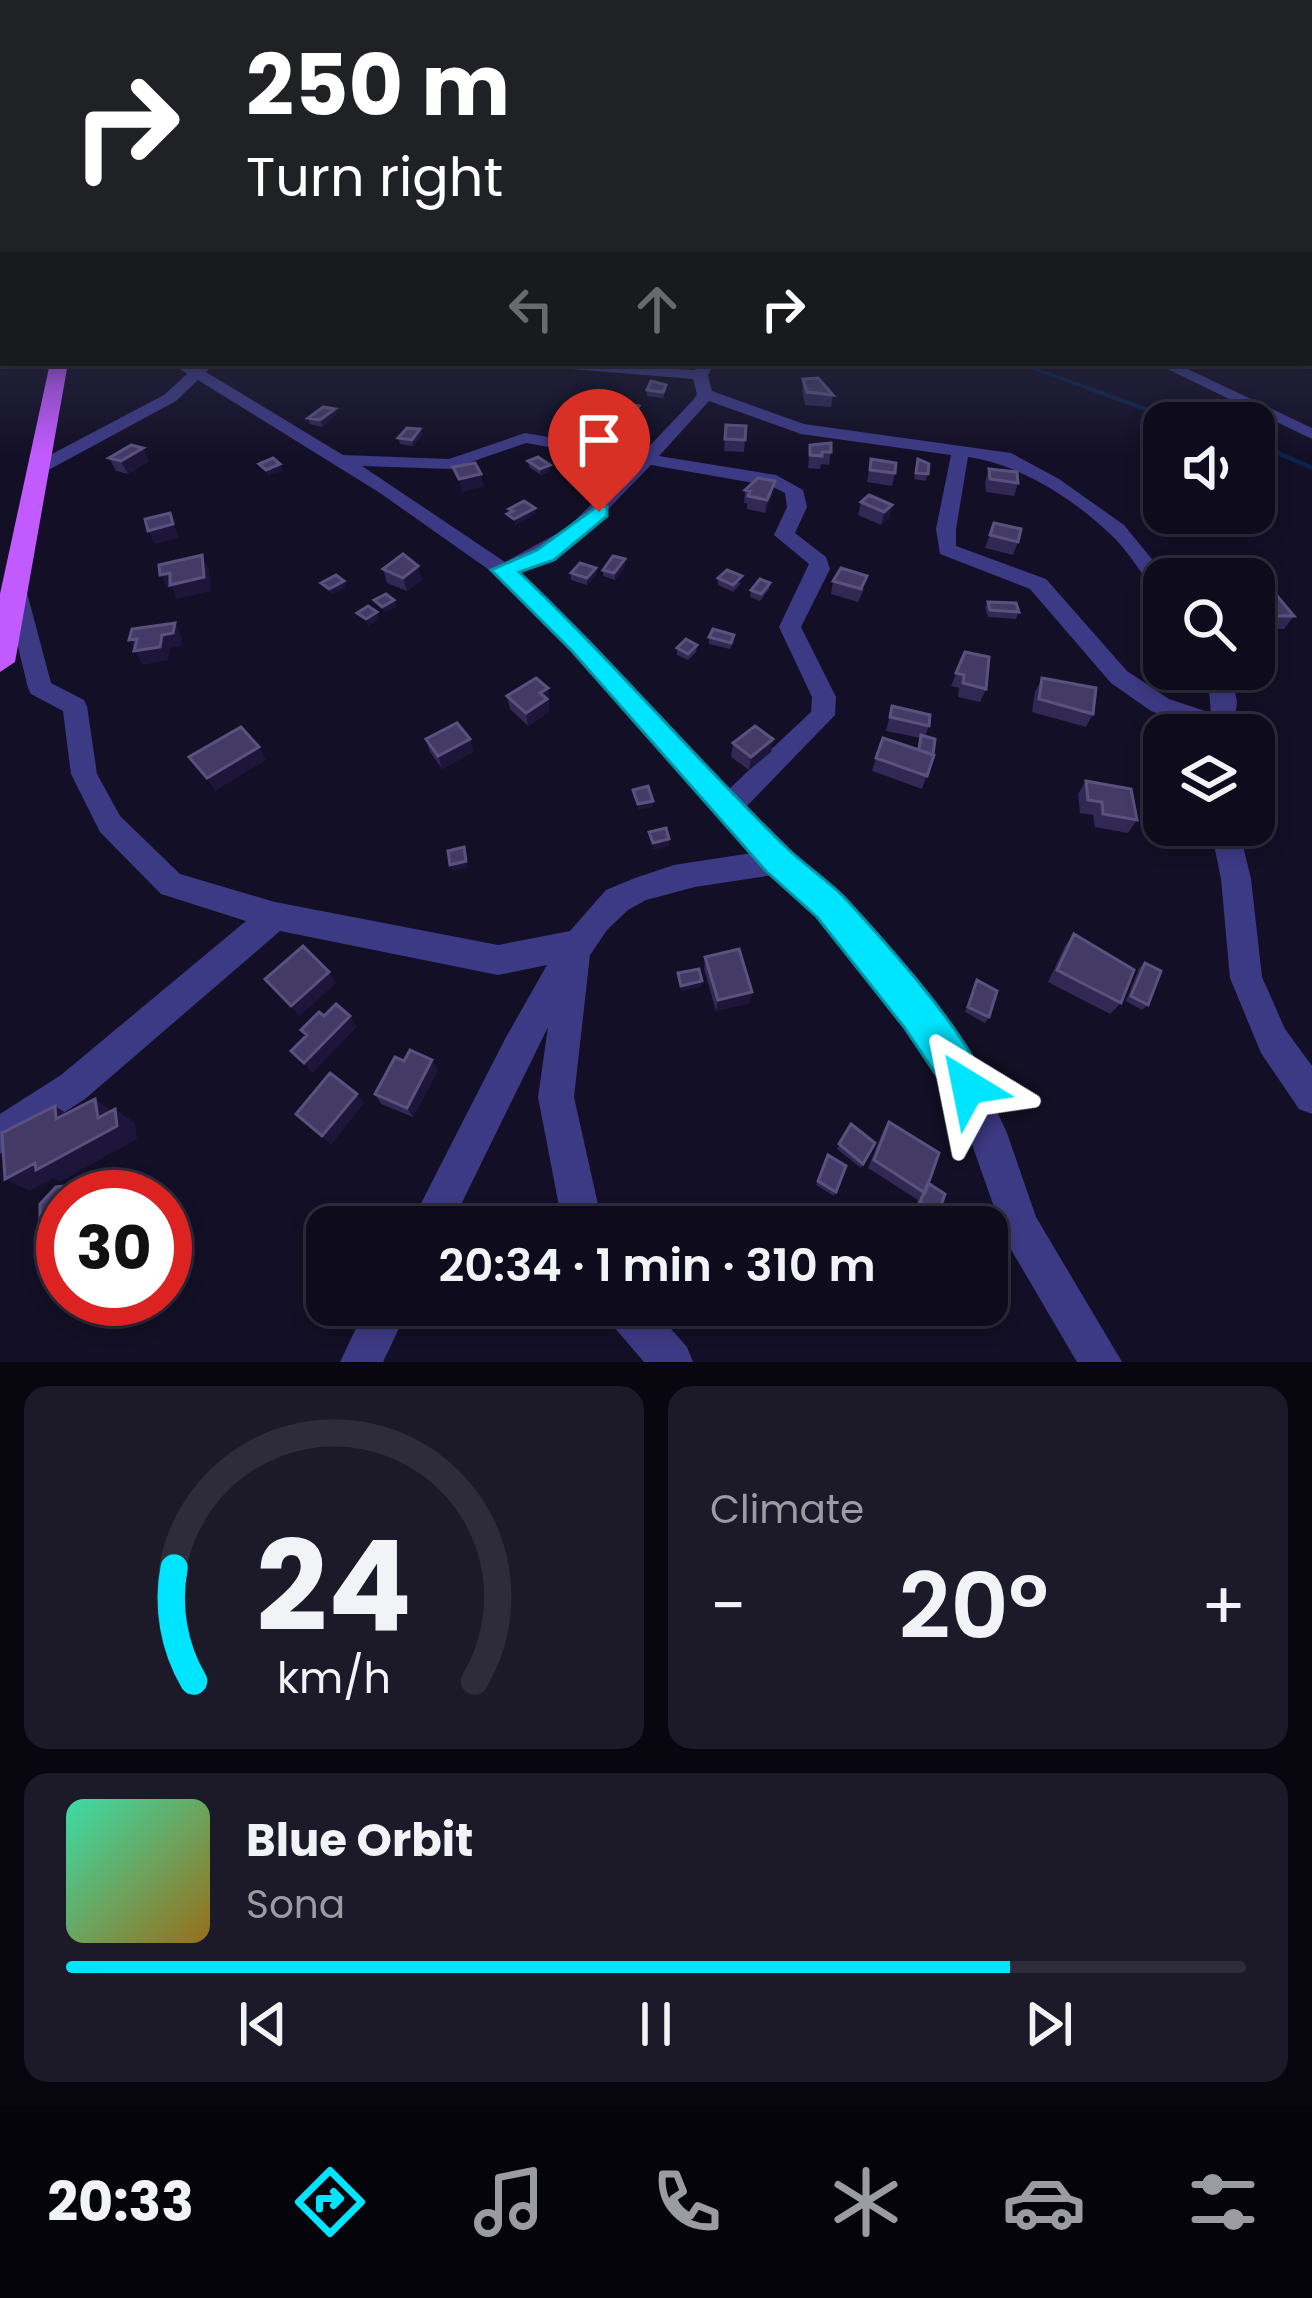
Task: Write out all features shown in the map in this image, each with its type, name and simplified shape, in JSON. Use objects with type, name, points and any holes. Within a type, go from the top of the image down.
[{"type":"main road","points":[[0,662],[58,366]]},
{"type":"street","points":[[503,570],[546,555],[574,537],[651,458],[670,431],[695,411],[705,394],[700,367],[665,366]]},
{"type":"street","points":[[1168,366],[1312,434]]},
{"type":"street","points":[[37,469],[170,398],[194,367],[503,570],[581,645],[778,861],[829,906],[917,1014],[968,1087],[1020,1227],[1102,1362]]},
{"type":"street","points":[[705,394],[801,429],[960,449],[1019,464],[1117,529],[1143,562]]},
{"type":"street","points":[[340,460],[451,464],[526,438],[790,487],[797,507],[784,536],[819,562],[820,568],[790,622],[824,697],[823,716],[729,806]]},
{"type":"street","points":[[960,449],[958,484],[944,536],[947,550],[1038,584],[1119,677],[1182,714]]},
{"type":"street","points":[[15,589],[40,688],[75,706],[84,774],[110,824],[171,885],[274,916],[498,959],[575,945]]},
{"type":"street","points":[[1229,846],[1246,977],[1274,1040],[1312,1096]]},
{"type":"street","points":[[440,1206],[575,945],[612,902],[649,885],[778,861]]},
{"type":"street","points":[[0,1136],[73,1087],[274,916]]},
{"type":"street","points":[[575,945],[556,1097],[579,1206]]},
{"type":"street","points":[[361,1362],[378,1326]]},
{"type":"street","points":[[641,1326],[672,1362]]},
{"type":"building","points":[[818,378],[833,395],[807,392],[803,379]]},
{"type":"building","points":[[651,381],[666,385],[663,392],[647,390]]},
{"type":"building","points":[[624,403],[639,406],[632,418],[613,413]]},
{"type":"building","points":[[323,407],[335,409],[320,420],[308,418]]},
{"type":"building","points":[[726,425],[746,426],[745,440],[725,439]]},
{"type":"building","points":[[407,428],[420,429],[412,440],[398,438]]},
{"type":"building","points":[[831,443],[831,452],[810,455],[810,445]]},
{"type":"building","points":[[131,445],[143,448],[121,461],[109,458]]},
{"type":"building","points":[[538,457],[550,465],[540,469],[528,461]]},
{"type":"building","points":[[273,458],[280,464],[266,470],[259,464]]},
{"type":"building","points":[[871,459],[896,463],[895,473],[870,470]]},
{"type":"building","points":[[918,459],[929,464],[928,474],[916,473]]},
{"type":"building","points":[[475,463],[481,474],[459,479],[453,467]]},
{"type":"building","points":[[989,469],[1017,472],[1018,483],[990,479]]},
{"type":"building","points":[[758,478],[775,481],[767,500],[748,496],[750,491],[745,490]]},
{"type":"building","points":[[869,495],[892,505],[884,512],[861,502]]},
{"type":"building","points":[[524,501],[535,508],[514,519],[507,514],[513,511],[509,509]]},
{"type":"building","points":[[170,513],[173,524],[148,531],[145,519]]},
{"type":"building","points":[[994,523],[1021,529],[1018,542],[990,535]]},
{"type":"building","points":[[403,554],[418,566],[403,578],[383,569]]},
{"type":"building","points":[[202,555],[204,577],[170,585],[170,573],[160,575],[159,565]]},
{"type":"building","points":[[613,556],[625,559],[614,573],[603,570]]},
{"type":"building","points":[[580,563],[596,568],[587,578],[571,573]]},
{"type":"building","points":[[841,568],[867,576],[861,589],[833,581]]},
{"type":"building","points":[[727,570],[742,576],[733,585],[718,578]]},
{"type":"building","points":[[336,575],[344,581],[329,589],[321,583]]},
{"type":"building","points":[[760,579],[770,583],[761,594],[751,590]]},
{"type":"building","points":[[1275,593],[1294,616],[1275,616]]},
{"type":"building","points":[[386,594],[394,600],[382,607],[374,600]]},
{"type":"building","points":[[988,602],[1016,603],[1019,612],[990,610]]},
{"type":"building","points":[[368,606],[377,612],[366,619],[357,613]]},
{"type":"building","points":[[175,623],[173,633],[162,635],[160,647],[134,651],[137,639],[129,640],[132,629]]},
{"type":"building","points":[[713,629],[734,635],[731,643],[709,637]]},
{"type":"building","points":[[686,639],[697,645],[688,654],[677,648]]},
{"type":"building","points":[[965,652],[989,657],[986,689],[963,683],[964,675],[956,673]]},
{"type":"building","points":[[536,678],[548,688],[540,693],[547,699],[526,713],[507,696]]},
{"type":"building","points":[[1042,678],[1096,688],[1093,714],[1039,699]]},
{"type":"building","points":[[892,706],[930,715],[929,726],[890,717]]},
{"type":"building","points":[[457,723],[470,739],[438,756],[426,739]]},
{"type":"building","points":[[755,726],[773,739],[751,757],[733,743]]},
{"type":"building","points":[[241,727],[259,747],[207,778],[189,757]]},
{"type":"building","points":[[921,735],[935,739],[933,755],[919,750]]},
{"type":"building","points":[[883,738],[934,755],[927,776],[876,758]]},
{"type":"building","points":[[1086,781],[1131,789],[1137,820],[1103,814],[1102,802],[1088,800]]},
{"type":"building","points":[[648,786],[653,801],[638,804],[633,790]]},
{"type":"building","points":[[666,828],[669,839],[653,843],[649,832]]},
{"type":"building","points":[[464,847],[466,861],[450,865],[448,851]]},
{"type":"building","points":[[1074,934],[1134,970],[1121,1003],[1057,970]]},
{"type":"building","points":[[303,946],[329,972],[291,1006],[265,979]]},
{"type":"building","points":[[739,949],[752,992],[718,1000],[705,957]]},
{"type":"building","points":[[1145,963],[1161,971],[1148,1005],[1131,996]]},
{"type":"building","points":[[699,969],[702,981],[681,986],[678,973]]},
{"type":"building","points":[[977,980],[997,991],[989,1017],[968,1007]]},
{"type":"building","points":[[336,1004],[350,1016],[304,1063],[291,1051],[307,1035],[301,1030],[319,1012],[324,1016]]},
{"type":"building","points":[[410,1050],[432,1060],[407,1108],[375,1094],[395,1057],[404,1061]]},
{"type":"building","points":[[330,1073],[357,1094],[322,1136],[296,1114]]},
{"type":"building","points":[[95,1099],[98,1118],[115,1109],[117,1126],[36,1170],[35,1163],[5,1179],[2,1133],[55,1106],[56,1119]]},
{"type":"building","points":[[889,1122],[939,1153],[925,1193],[874,1160]]},
{"type":"building","points":[[851,1124],[875,1143],[863,1164],[839,1144]]},
{"type":"building","points":[[828,1155],[846,1166],[836,1192],[818,1181]]},
{"type":"building","points":[[928,1183],[945,1194],[941,1206],[920,1202]]},
{"type":"waterway","points":[[1027,366],[1096,391]]},
{"type":"waterway","points":[[1088,388],[1143,408]]},
{"type":"waterway","points":[[1275,451],[1312,468]]},
{"type":"route","points":[[599,512],[574,537],[546,555],[503,570],[581,645],[778,861],[829,906],[917,1014],[968,1087]]}]
